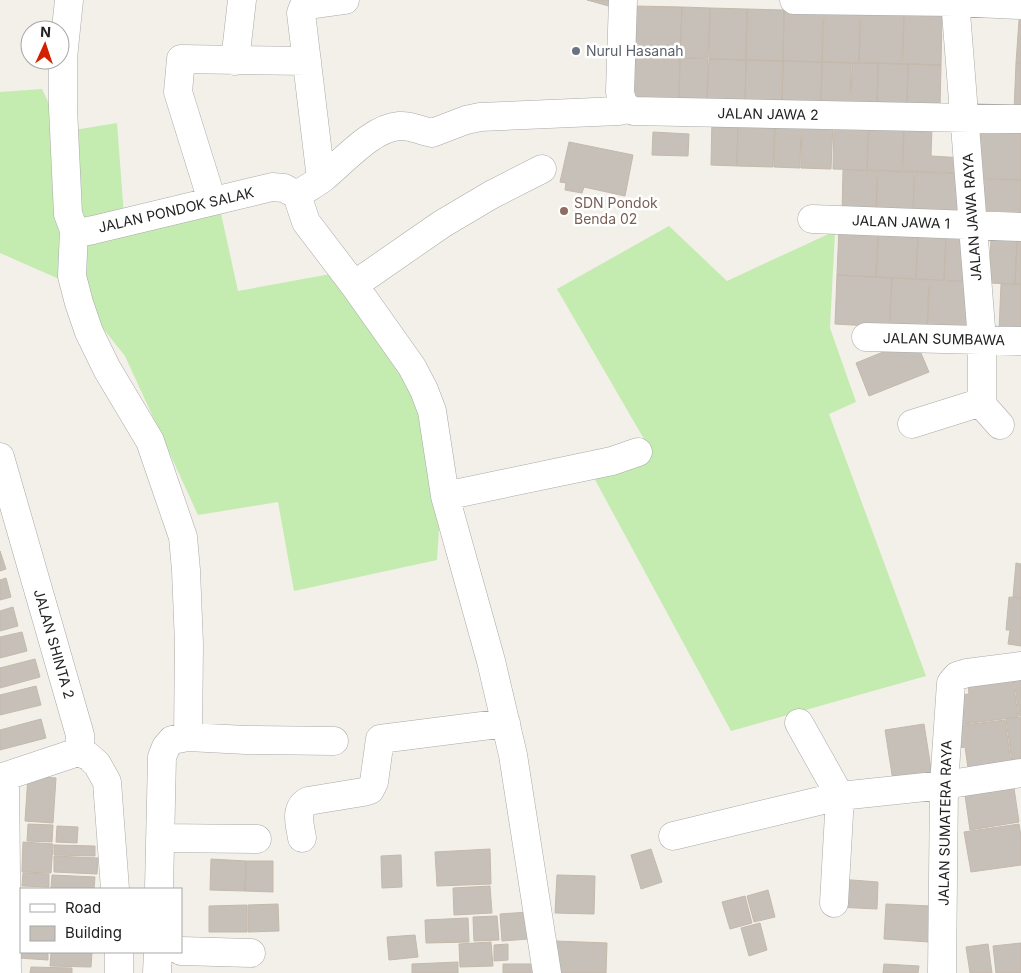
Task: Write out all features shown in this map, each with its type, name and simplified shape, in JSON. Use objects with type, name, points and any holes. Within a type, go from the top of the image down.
[{"type":"street","points":[[69,0],[63,58],[63,108],[68,214],[74,230],[72,276],[78,303],[107,368],[150,441],[183,537],[188,644],[188,737]]},
{"type":"street","points":[[235,61],[242,0]]},
{"type":"street","points":[[321,179],[301,13],[303,8],[310,4],[346,0]]},
{"type":"street","points":[[623,0],[620,92],[626,108]]},
{"type":"street","points":[[794,0],[955,1],[1021,5]]},
{"type":"street","name":"JALAN JAWA RAYA","points":[[955,1],[982,340],[982,402]]},
{"type":"street","points":[[212,201],[178,92],[181,59],[307,61]]},
{"type":"street","name":"JALAN JAWA 2","points":[[297,195],[321,179],[367,139],[384,129],[397,126],[412,126],[432,133],[466,120],[480,117],[619,112],[626,108],[633,111],[1021,119]]},
{"type":"street","points":[[354,285],[442,224],[542,169]]},
{"type":"street","name":"JALAN PONDOK SALAK","points":[[74,230],[83,232],[93,230],[272,187],[284,188],[297,195]]},
{"type":"street","points":[[297,195],[306,222],[354,285],[412,367],[432,411],[445,496],[492,661],[513,755],[547,973]]},
{"type":"street","name":"JALAN JAWA 1","points":[[812,219],[1021,227]]},
{"type":"street","name":"JALAN SUMBAWA","points":[[866,337],[1021,340]]},
{"type":"street","points":[[912,424],[982,402],[984,407],[1000,425]]},
{"type":"street","points":[[445,496],[612,461],[638,452]]},
{"type":"street","name":"JALAN SHINTA 2","points":[[0,458],[80,736],[78,752]]},
{"type":"street","name":"JALAN SUMATERA RAYA","points":[[942,973],[944,785],[951,683],[957,676],[1021,666]]},
{"type":"street","points":[[302,838],[298,810],[302,804],[308,801],[370,790],[374,782],[380,740],[506,722]]},
{"type":"street","points":[[800,723],[840,796],[834,903]]},
{"type":"street","points":[[159,888],[162,757],[166,747],[172,740],[188,737],[334,741]]},
{"type":"street","points":[[7,973],[2,777],[78,752],[88,756],[97,764],[107,782],[115,888]]},
{"type":"street","points":[[673,836],[840,796],[944,785],[1021,773]]},
{"type":"street","points":[[160,838],[256,840]]},
{"type":"street","points":[[182,951],[251,953]]},
{"type":"street","points":[[119,953],[119,973]]},
{"type":"street","points":[[158,953],[158,973]]},
{"type":"green space","points":[[42,89],[62,132],[117,123],[124,216],[218,200],[238,291],[336,273],[429,388],[442,481],[437,560],[294,591],[278,502],[198,515],[125,356],[66,282],[0,253],[0,92]]},
{"type":"green space","points":[[669,226],[727,281],[835,231],[830,328],[856,402],[829,414],[926,676],[731,731],[586,463],[644,439],[557,289]]},
{"type":"building","points":[[587,0],[617,0],[616,8]]},
{"type":"building","points":[[635,6],[682,7],[680,58],[633,57]]},
{"type":"building","points":[[682,7],[710,8],[708,58],[680,58]]},
{"type":"building","points":[[710,8],[747,9],[746,60],[709,59]]},
{"type":"building","points":[[747,9],[784,10],[783,61],[746,60]]},
{"type":"building","points":[[784,10],[823,11],[822,62],[783,61]]},
{"type":"building","points":[[824,11],[860,12],[859,63],[822,62]]},
{"type":"building","points":[[861,12],[904,13],[902,64],[859,63]]},
{"type":"building","points":[[904,13],[942,14],[941,65],[903,64]]},
{"type":"building","points":[[1019,20],[1021,20],[1021,63],[1016,63]]},
{"type":"building","points":[[633,57],[680,58],[679,101],[632,100]]},
{"type":"building","points":[[680,58],[708,59],[707,101],[679,101]]},
{"type":"building","points":[[709,59],[746,60],[745,103],[707,101]]},
{"type":"building","points":[[746,60],[783,61],[782,103],[745,103]]},
{"type":"building","points":[[783,61],[822,62],[821,104],[782,103]]},
{"type":"building","points":[[822,62],[851,63],[850,105],[821,104]]},
{"type":"building","points":[[852,63],[878,63],[877,106],[851,105]]},
{"type":"building","points":[[878,63],[908,64],[907,107],[877,106]]},
{"type":"building","points":[[1016,63],[1021,63],[1021,111],[1014,111]]},
{"type":"building","points":[[908,64],[941,65],[940,108],[907,107]]},
{"type":"building","points":[[712,119],[738,120],[737,166],[711,165]]},
{"type":"building","points":[[738,120],[775,121],[773,167],[737,166]]},
{"type":"building","points":[[775,121],[801,122],[800,168],[774,167]]},
{"type":"building","points":[[802,122],[833,123],[831,169],[801,168]]},
{"type":"building","points":[[834,123],[868,124],[867,170],[833,169]]},
{"type":"building","points":[[869,124],[904,125],[902,171],[867,170]]},
{"type":"building","points":[[904,125],[932,126],[931,156],[965,158],[965,173],[903,171]]},
{"type":"building","points":[[981,130],[1021,132],[1021,180],[979,178]]},
{"type":"building","points":[[653,132],[689,134],[688,156],[652,155]]},
{"type":"building","points":[[569,142],[633,155],[625,196],[584,187],[582,193],[565,190],[566,183],[560,182]]},
{"type":"building","points":[[843,170],[877,171],[876,216],[842,215]]},
{"type":"building","points":[[878,171],[914,172],[913,217],[876,216]]},
{"type":"building","points":[[915,172],[965,174],[963,219],[913,211]]},
{"type":"building","points":[[979,179],[1021,180],[1021,221],[978,219]]},
{"type":"building","points":[[839,228],[878,230],[876,277],[837,275]]},
{"type":"building","points":[[879,230],[918,233],[916,279],[876,277]]},
{"type":"building","points":[[918,233],[946,234],[944,280],[916,279]]},
{"type":"building","points":[[946,234],[972,235],[970,282],[944,280]]},
{"type":"building","points":[[991,239],[1017,240],[1015,284],[989,283]]},
{"type":"building","points":[[1017,240],[1021,240],[1021,284],[1015,284]]},
{"type":"building","points":[[837,275],[892,278],[889,327],[835,324]]},
{"type":"building","points":[[892,278],[929,280],[927,329],[890,327]]},
{"type":"building","points":[[930,280],[970,282],[967,331],[927,329]]},
{"type":"building","points":[[1001,284],[1021,284],[1021,331],[999,330]]},
{"type":"building","points":[[915,339],[929,372],[869,396],[856,363]]},
{"type":"building","points":[[0,551],[6,569],[0,571]]},
{"type":"building","points":[[1016,563],[1021,564],[1021,598],[1013,597]]},
{"type":"building","points":[[6,578],[11,597],[0,600],[0,580]]},
{"type":"building","points":[[1009,597],[1021,598],[1021,646],[1008,644],[1010,630],[1006,630]]},
{"type":"building","points":[[13,607],[18,626],[0,631],[0,611]]},
{"type":"building","points":[[22,632],[27,651],[0,658],[0,637]]},
{"type":"building","points":[[35,659],[40,677],[0,688],[0,668]]},
{"type":"building","points":[[1012,672],[1018,717],[956,725],[952,696],[969,694],[967,678]]},
{"type":"building","points":[[1014,679],[1021,679],[1021,716],[1019,716]]},
{"type":"building","points":[[36,686],[41,705],[0,715],[0,695]]},
{"type":"building","points":[[1021,717],[1021,761],[1012,762],[1006,719]]},
{"type":"building","points":[[41,719],[46,738],[0,750],[0,730]]},
{"type":"building","points":[[1005,720],[1011,763],[968,768],[965,747],[959,748],[956,726]]},
{"type":"building","points":[[924,724],[932,775],[893,781],[885,730]]},
{"type":"building","points":[[28,776],[56,778],[53,823],[25,821]]},
{"type":"building","points":[[1014,788],[1019,822],[970,830],[965,795]]},
{"type":"building","points":[[28,824],[53,825],[52,842],[27,841]]},
{"type":"building","points":[[1019,824],[1021,865],[971,872],[964,832]]},
{"type":"building","points":[[57,826],[78,827],[77,843],[56,842]]},
{"type":"building","points":[[23,842],[53,844],[51,873],[22,872]]},
{"type":"building","points":[[54,845],[95,846],[95,856],[54,855]]},
{"type":"building","points":[[490,849],[491,884],[437,886],[435,852]]},
{"type":"building","points":[[651,849],[662,882],[641,889],[631,855]]},
{"type":"building","points":[[401,855],[402,887],[382,888],[381,856]]},
{"type":"building","points":[[54,856],[98,858],[97,874],[54,872]]},
{"type":"building","points":[[211,859],[246,861],[245,891],[210,890]]},
{"type":"building","points":[[246,861],[273,861],[273,892],[245,891]]},
{"type":"building","points":[[23,873],[49,874],[49,887],[22,886]]},
{"type":"building","points":[[52,875],[95,877],[94,888],[51,888]]},
{"type":"building","points":[[557,875],[595,876],[594,914],[555,913]]},
{"type":"building","points":[[839,879],[878,882],[877,909],[837,907]]},
{"type":"building","points":[[490,886],[492,913],[454,915],[453,888]]},
{"type":"building","points":[[768,890],[775,917],[754,922],[747,896]]},
{"type":"building","points":[[745,896],[752,923],[730,929],[722,902]]},
{"type":"building","points":[[278,904],[279,931],[248,932],[248,905]]},
{"type":"building","points":[[886,904],[931,906],[929,942],[884,939]]},
{"type":"building","points":[[247,905],[247,932],[209,932],[209,906]]},
{"type":"building","points":[[528,912],[529,939],[502,941],[500,914]]},
{"type":"building","points":[[497,916],[499,940],[474,941],[473,917]]},
{"type":"building","points":[[468,918],[469,942],[426,943],[425,920]]},
{"type":"building","points":[[760,923],[767,950],[749,956],[741,928]]},
{"type":"building","points":[[415,935],[418,957],[389,960],[387,937]]},
{"type":"building","points":[[20,940],[20,953],[48,953],[48,960],[19,958]]},
{"type":"building","points":[[555,941],[607,943],[606,973],[553,973]]},
{"type":"building","points":[[491,942],[493,966],[460,967],[459,944]]},
{"type":"building","points":[[1021,943],[1021,973],[996,973],[993,946]]},
{"type":"building","points":[[508,944],[508,960],[494,961],[494,945]]},
{"type":"building","points":[[988,944],[992,973],[970,973],[966,947]]},
{"type":"building","points":[[51,953],[92,953],[91,967],[50,966]]},
{"type":"building","points":[[458,962],[458,973],[412,973],[412,964]]},
{"type":"building","points":[[503,964],[538,964],[538,973],[503,973]]},
{"type":"building","points":[[884,964],[919,966],[918,973],[883,973]]},
{"type":"building","points":[[31,967],[72,968],[72,973],[30,973]]},
{"type":"place","name":"Nurul Hasanah","points":[[576,51]]},
{"type":"place","name":"SDN Pondok Benda 02","points":[[564,211]]}]
